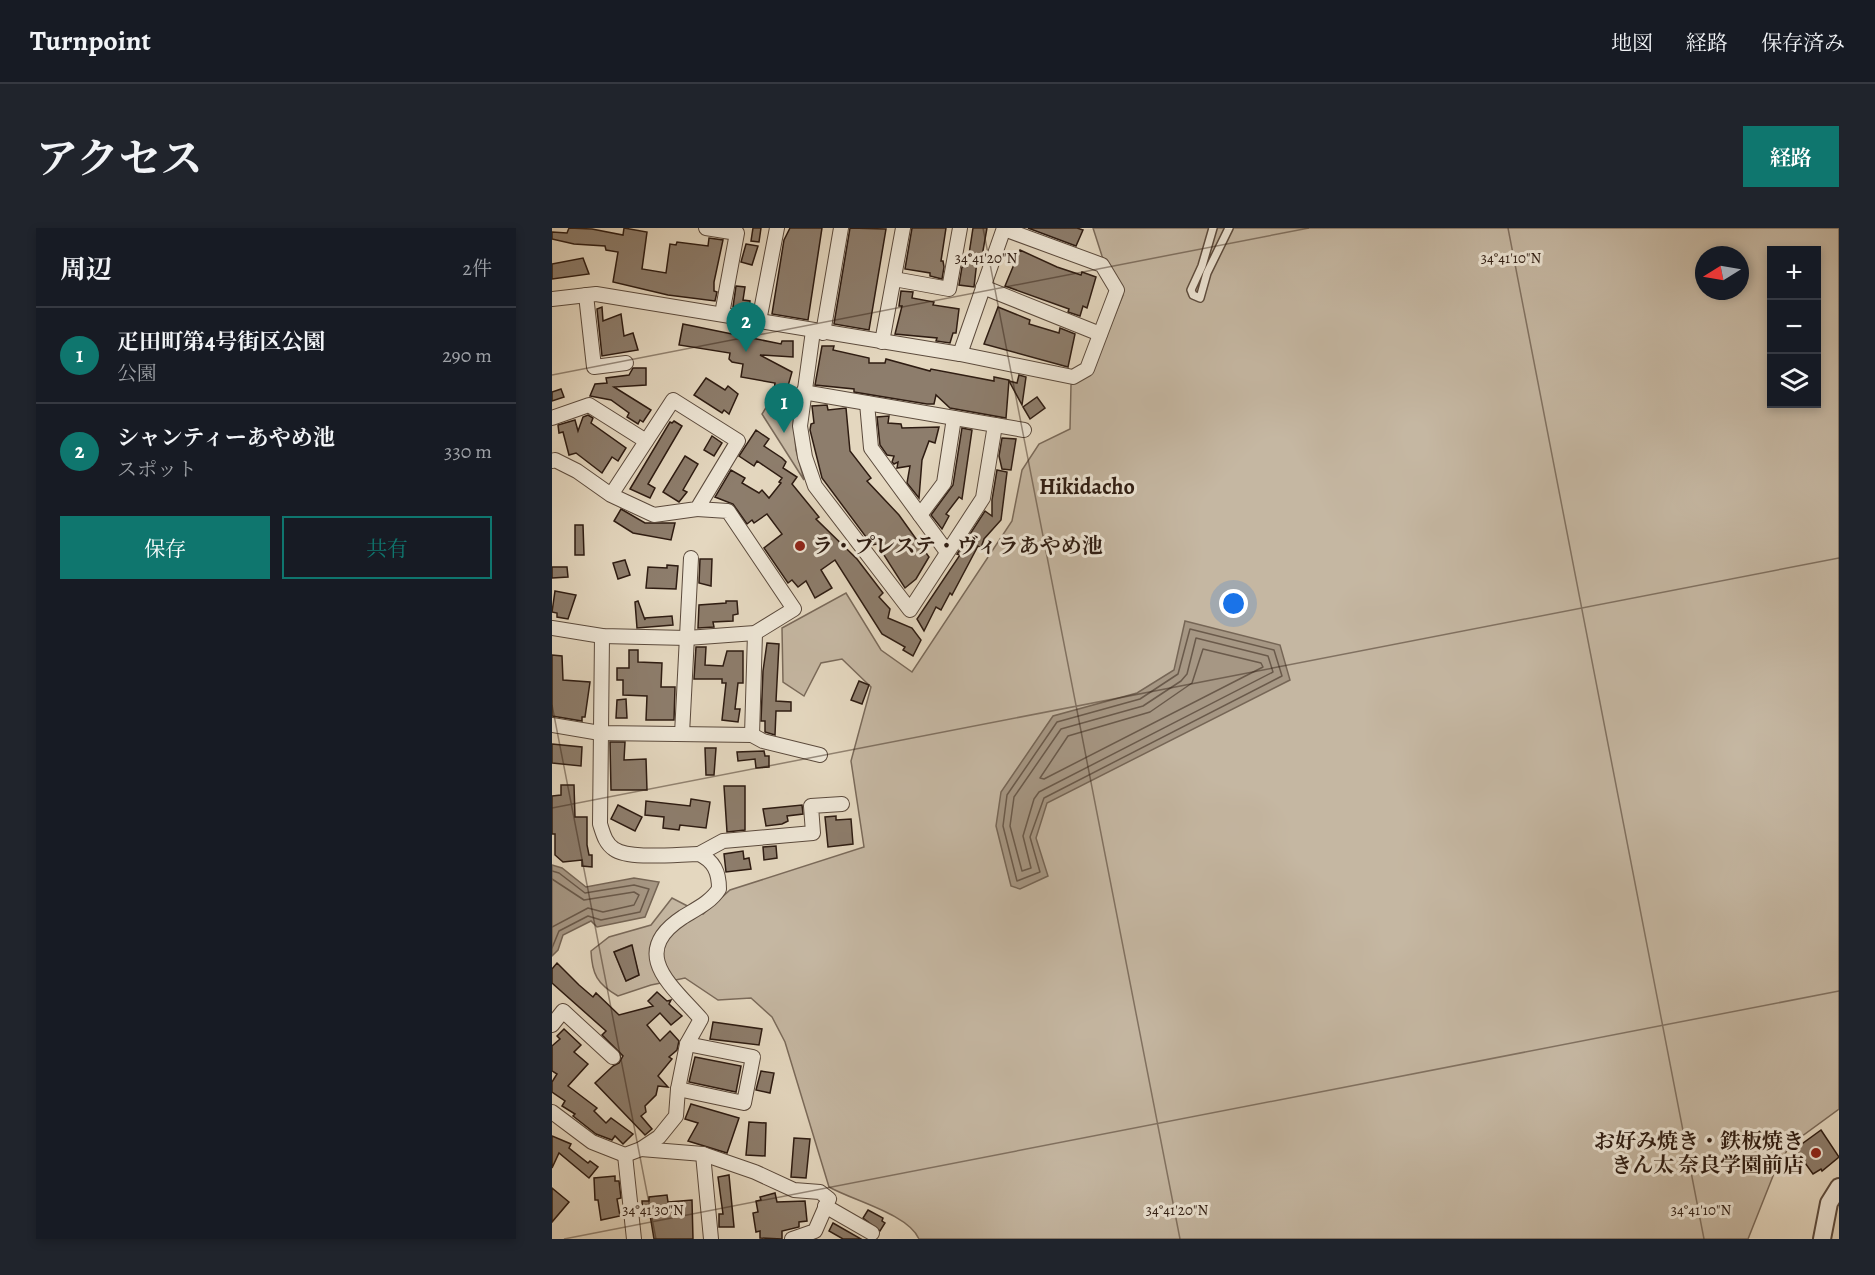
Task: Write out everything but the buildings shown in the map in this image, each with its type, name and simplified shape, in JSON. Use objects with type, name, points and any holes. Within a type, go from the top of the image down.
[{"type":"street","points":[[706,228],[737,233],[722,314]]},
{"type":"street","points":[[759,321],[777,228]]},
{"type":"street","points":[[841,228],[803,392],[800,426],[805,457],[815,486],[910,610],[983,498],[995,425]]},
{"type":"street","points":[[882,342],[903,228]]},
{"type":"street","points":[[894,279],[949,289],[960,228]]},
{"type":"street","points":[[552,299],[586,295],[722,314],[818,332],[960,354],[1073,377],[1087,369],[1117,290],[1102,266],[1004,228],[960,354]]},
{"type":"street","points":[[982,286],[1100,334]]},
{"type":"street","points":[[586,295],[594,367],[626,363]]},
{"type":"street","points":[[803,392],[1024,430]]},
{"type":"street","points":[[611,495],[673,400],[738,441],[697,509]]},
{"type":"street","points":[[867,403],[871,448],[947,552]]},
{"type":"street","points":[[552,418],[590,405],[646,441]]},
{"type":"street","points":[[920,515],[944,483],[954,418]]},
{"type":"street","points":[[552,461],[555,460],[577,471],[611,495],[654,515],[697,509],[728,512],[794,609],[755,633],[687,638],[602,636],[552,628]]},
{"type":"street","points":[[682,734],[691,558]]},
{"type":"street","points":[[752,735],[755,633]]},
{"type":"street","points":[[552,1112],[592,1142],[625,1155],[641,1149],[659,1137],[676,1116],[678,1089],[687,1044],[701,1019],[659,972],[656,957],[659,939],[673,924],[714,898],[719,889],[714,866],[708,858],[699,854],[627,855],[614,849],[604,837],[600,824],[602,636]]},
{"type":"street","points":[[552,725],[600,733],[752,735],[764,741],[820,755]]},
{"type":"street","points":[[699,854],[723,841],[813,833],[811,806],[842,804]]},
{"type":"street","points":[[552,1025],[563,1011],[613,1057]]},
{"type":"street","points":[[678,1089],[744,1103],[753,1057],[687,1044]]},
{"type":"street","points":[[641,1149],[703,1154],[755,1172],[794,1190],[820,1192],[829,1199],[815,1231],[792,1239]]},
{"type":"street","points":[[703,1154],[711,1239]]},
{"type":"street","points":[[625,1155],[634,1239]]},
{"type":"street","points":[[1822,1239],[1829,1203],[1839,1187]]},
{"type":"street","points":[[825,1206],[872,1233]]},
{"type":"lane","points":[[1213,228],[1202,267],[1191,290],[1193,295],[1200,298],[1207,273],[1229,228]]},
{"type":"shaded area","points":[[1093,228],[1839,228],[1839,1109],[1790,1145],[1773,1176],[1748,1239],[919,1239],[904,1222],[892,1215],[829,1187],[785,1042],[772,1017],[751,998],[718,1000],[685,978],[651,985],[618,996],[600,983],[594,972],[591,951],[609,937],[651,925],[672,898],[703,914],[730,890],[864,847],[851,761],[871,687],[842,659],[821,663],[804,696],[783,682],[782,628],[846,593],[881,650],[912,672],[1012,521],[1022,470],[1039,444],[1070,429],[1071,385],[1093,369],[1123,295],[1102,256]],"holes":[[[631,945],[639,975],[626,981],[614,952]]]},
{"type":"shaded area","points":[[769,403],[788,403],[787,414],[793,415],[796,450],[804,480],[762,414]]},
{"type":"water","points":[[1185,621],[1280,645],[1290,680],[1047,803],[1036,838],[1048,876],[1020,889],[1011,886],[996,826],[1001,792],[1053,716],[1137,693],[1174,670]]},
{"type":"water","points":[[552,865],[562,868],[586,887],[634,878],[659,882],[645,917],[597,927],[591,921],[563,935],[558,950],[552,956]]},
{"type":"place","name":"シャンティーあやめ池","points":[[746,352]]},
{"type":"place","name":"疋田町第4号街区公園","points":[[784,433]]},
{"type":"place","name":"ラ・プレステ・ヴィラあやめ池","points":[[800,546]]},
{"type":"place","name":"お好み焼き・鉄板焼き きん太 奈良学園前店","points":[[1816,1153]]},
{"type":"district","name":"Hikidacho","points":[[1087,487]]}]
